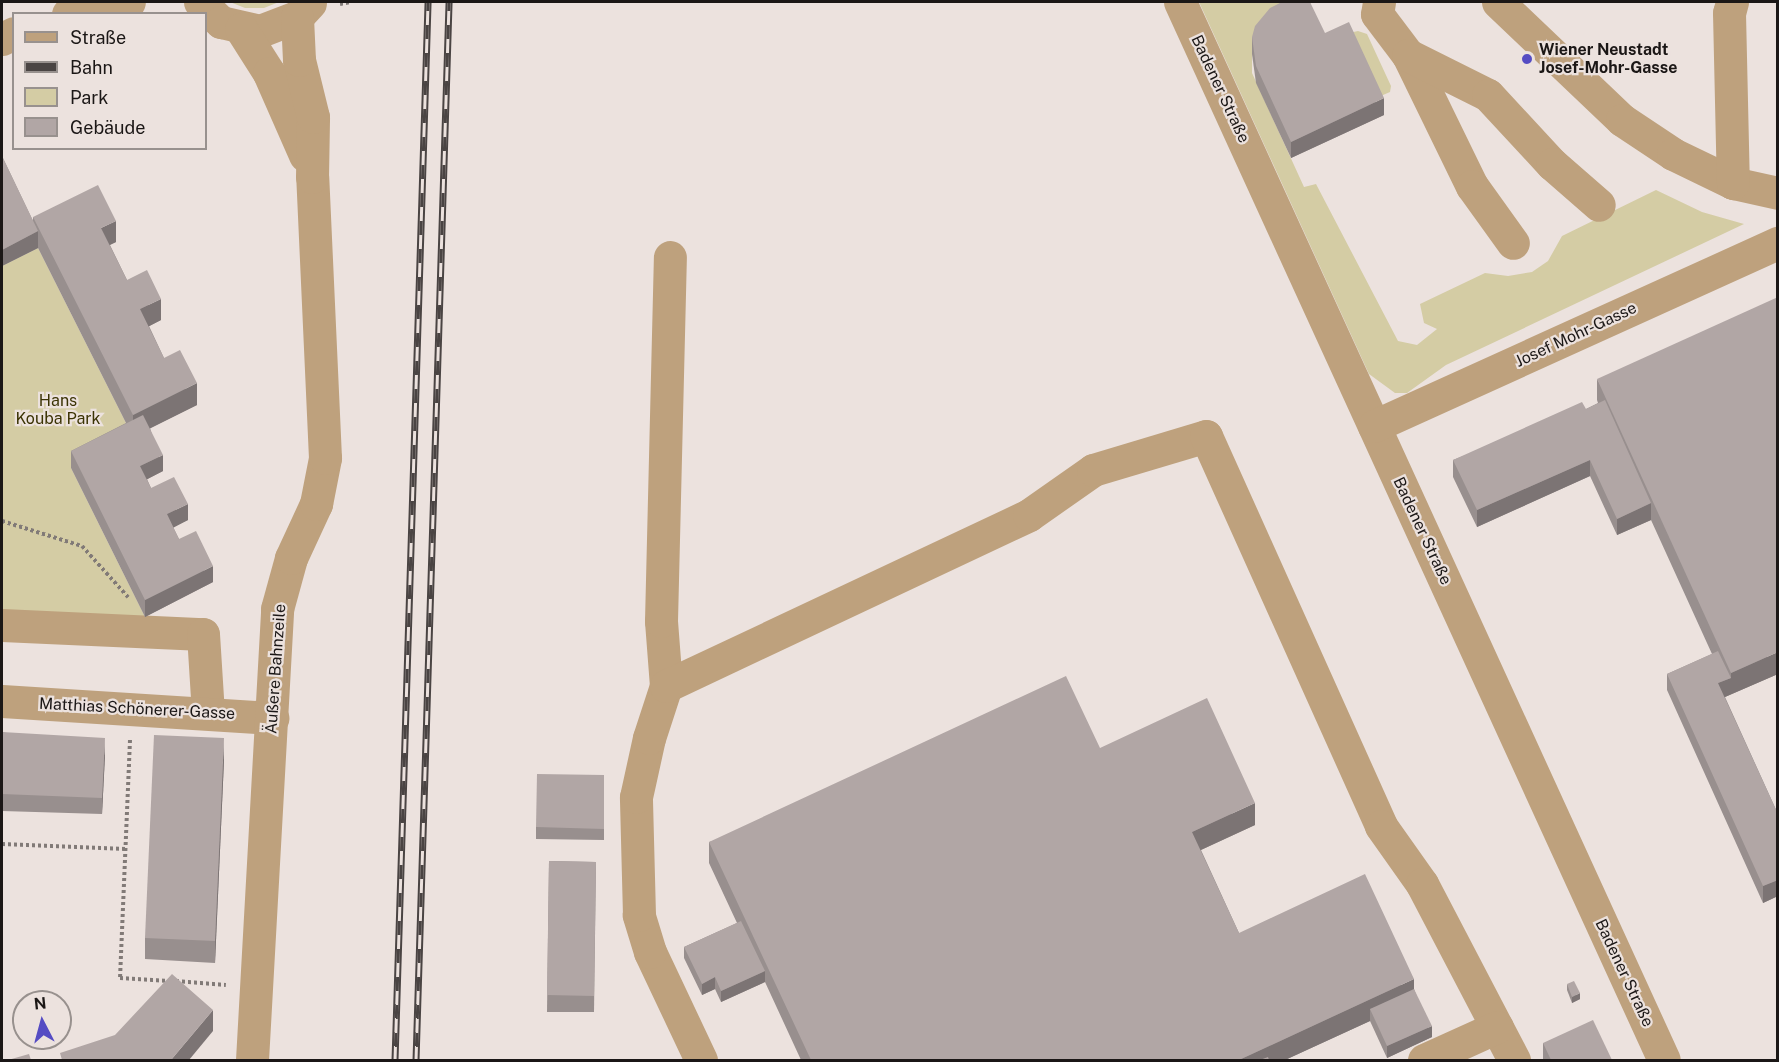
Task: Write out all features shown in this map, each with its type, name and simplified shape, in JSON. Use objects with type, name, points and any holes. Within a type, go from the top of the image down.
[{"type":"street","points":[[53,12],[71,2]]},
{"type":"street","points":[[78,12],[129,2]]},
{"type":"street","points":[[200,2],[221,22],[241,29]]},
{"type":"street","name":"Badener Straße","points":[[1180,2],[1664,1060]]},
{"type":"street","points":[[1379,2],[1377,14],[1408,55],[1472,186],[1513,243]]},
{"type":"street","points":[[1498,2],[1622,120],[1673,154],[1733,183],[1778,193]]},
{"type":"street","points":[[1732,2],[1729,14],[1733,183]]},
{"type":"street","name":"Äußere Bahnzeile","points":[[241,29],[260,31],[304,9]]},
{"type":"street","name":"Äußere Bahnzeile","points":[[252,1060],[277,609],[291,558],[316,504],[326,458],[312,177],[313,117],[299,60],[304,9]]},
{"type":"street","name":"Äußere Bahnzeile","points":[[241,29],[269,73],[290,116],[312,177]]},
{"type":"street","points":[[1408,55],[1488,95],[1552,164],[1599,205]]},
{"type":"street","name":"Josef Mohr-Gasse","points":[[1374,426],[1778,243]]},
{"type":"street","points":[[670,257],[661,621],[666,686],[649,738],[636,797],[639,915],[650,952],[701,1060]]},
{"type":"street","points":[[666,686],[1029,515],[1093,470],[1206,436],[1381,826],[1422,884],[1514,1060]]},
{"type":"street","points":[[2,625],[203,634],[208,713]]},
{"type":"street","name":"Matthias Schönerer-Gasse","points":[[2,701],[272,718]]},
{"type":"street","points":[[1424,1060],[1497,1027]]},
{"type":"path","points":[[2,521],[82,546],[129,599],[148,632]]},
{"type":"path","points":[[131,709],[120,978],[238,986]]},
{"type":"path","points":[[2,844],[126,849]]},
{"type":"green space","points":[[230,2],[279,2],[264,8],[245,8]]},
{"type":"green space","points":[[1199,2],[1311,2],[1308,15],[1252,54],[1252,73],[1304,187],[1316,184],[1398,341],[1417,345],[1437,329],[1424,323],[1420,304],[1485,273],[1508,276],[1532,272],[1548,261],[1562,236],[1656,190],[1702,212],[1744,224],[1446,365],[1407,393],[1395,393],[1369,374]]},
{"type":"green space","points":[[1358,31],[1367,34],[1391,86],[1390,92],[1376,98],[1349,33]]},
{"type":"green space","name":"Hans Kouba Park","points":[[38,248],[133,437],[71,468],[145,617],[2,610],[2,266]]},
{"type":"building","points":[[1282,2],[1310,2],[1325,33],[1349,22],[1384,98],[1291,142],[1256,66],[1252,37],[1255,26],[1270,8]]},
{"type":"building","points":[[2,156],[38,231],[2,250]]},
{"type":"building","points":[[98,185],[116,221],[101,228],[127,280],[147,270],[161,299],[140,309],[164,358],[180,350],[197,383],[133,415],[33,217]]},
{"type":"building","points":[[1778,297],[1778,652],[1731,673],[1597,379]]},
{"type":"building","points":[[1605,400],[1651,503],[1617,519],[1590,460],[1477,510],[1453,460],[1582,402],[1586,409]]},
{"type":"building","points":[[143,415],[163,455],[140,466],[151,488],[174,477],[188,504],[167,514],[179,539],[196,531],[213,566],[145,600],[71,451]]},
{"type":"building","points":[[1718,651],[1731,678],[1718,683],[1778,814],[1778,880],[1763,886],[1667,674]]},
{"type":"building","points":[[1066,676],[1100,748],[1207,698],[1255,803],[1192,832],[1239,933],[1365,874],[1414,979],[1239,1060],[811,1060],[709,842]]},
{"type":"building","points":[[2,732],[105,738],[102,798],[2,794]]},
{"type":"building","points":[[154,735],[224,738],[215,941],[145,938]]},
{"type":"building","points":[[537,774],[604,775],[604,829],[536,827]]},
{"type":"building","points":[[549,861],[596,862],[594,996],[547,995]]},
{"type":"building","points":[[741,921],[765,971],[721,991],[715,977],[702,984],[684,947]]},
{"type":"building","points":[[172,974],[213,1010],[171,1060],[62,1060],[60,1053],[115,1035]]},
{"type":"building","points":[[1574,981],[1580,993],[1572,997],[1567,984]]},
{"type":"building","points":[[1414,989],[1432,1026],[1387,1046],[1370,1009]]},
{"type":"building","points":[[1593,1020],[1612,1060],[1551,1060],[1543,1043]]},
{"type":"building","points":[[29,1054],[31,1060],[8,1060]]},
{"type":"railway","points":[[395,1060],[428,2]]},
{"type":"railway","points":[[416,1060],[449,2]]},
{"type":"place","name":"Wiener Neustadt Josef-Mohr-Gasse","points":[[1527,59]]}]
